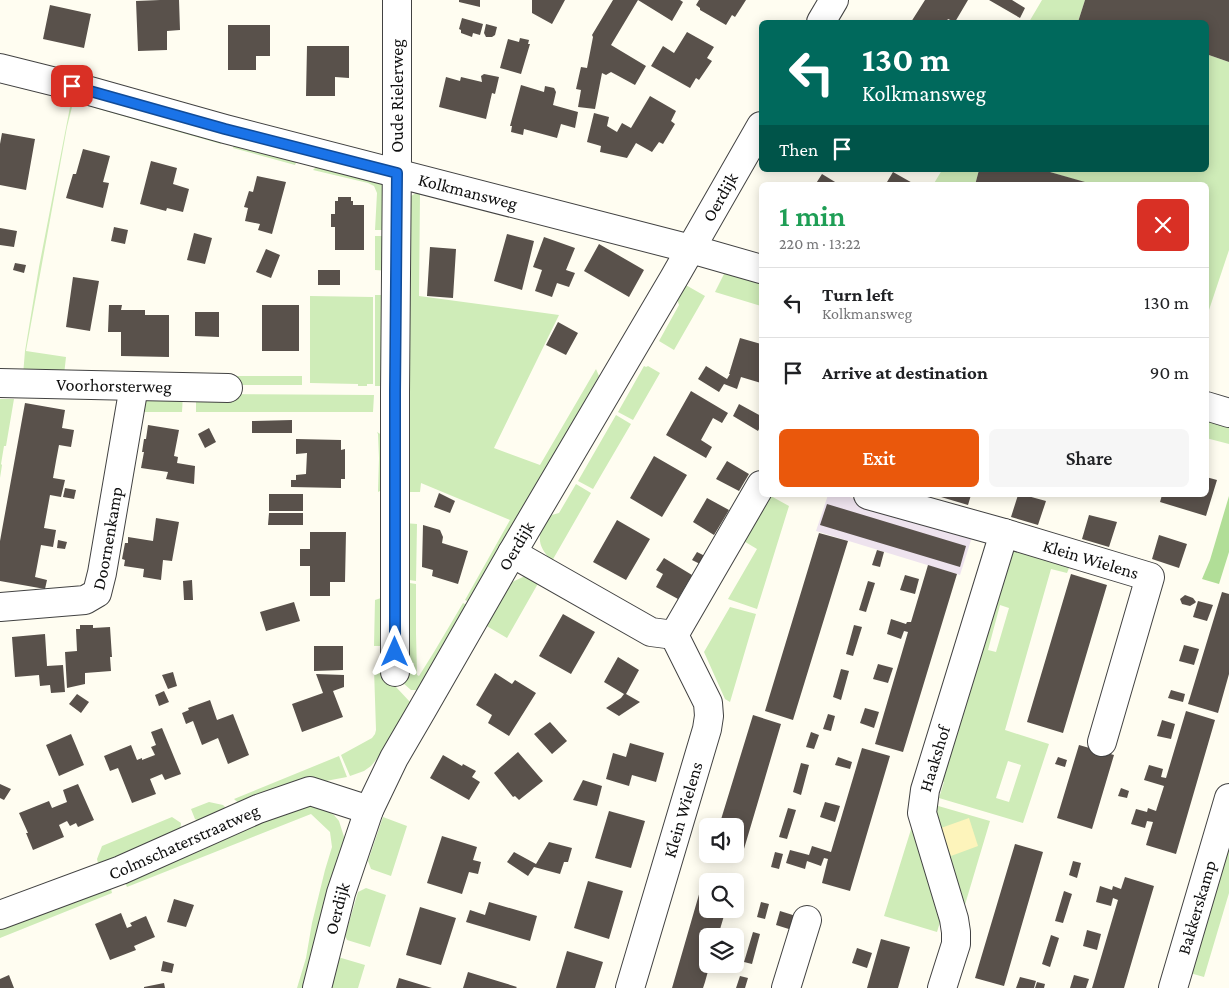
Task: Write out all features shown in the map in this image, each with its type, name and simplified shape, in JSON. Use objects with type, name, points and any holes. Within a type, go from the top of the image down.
[{"type":"street","name":"Oude Rielerweg","points":[[395,672],[397,0]]},
{"type":"street","points":[[822,20],[834,0]]},
{"type":"street","name":"Kolkmansweg","points":[[0,68],[225,129],[691,249],[759,269]]},
{"type":"street","name":"Oerdijk","points":[[317,988],[341,893],[370,810],[394,758],[759,130]]},
{"type":"street","name":"Voorhorsterweg","points":[[0,383],[228,388]]},
{"type":"street","name":"Doornenkamp","points":[[0,607],[84,600],[97,593],[134,386]]},
{"type":"street","points":[[512,553],[651,632],[674,635],[759,489]]},
{"type":"street","name":"Klein Wielens","points":[[875,497],[1150,577],[1102,742]]},
{"type":"street","name":"Haakshof","points":[[942,988],[956,944],[956,932],[954,918],[922,813],[923,797],[1004,533]]},
{"type":"street","name":"Klein Wielens","points":[[630,988],[710,716],[708,703],[674,635]]},
{"type":"street","name":"Colmschaterstraatweg","points":[[0,915],[121,870],[258,809],[310,791],[370,810]]},
{"type":"street","name":"Bakkerskamp","points":[[1173,988],[1229,798]]},
{"type":"street","points":[[786,988],[807,920]]},
{"type":"shaded area","points":[[827,497],[850,497],[973,534],[960,575],[816,531]]},
{"type":"green space","points":[[1042,0],[1085,0],[1079,20],[1030,20]]},
{"type":"green space","points":[[1209,55],[1229,62],[1229,250],[1209,310],[1209,182],[1084,182],[1050,172],[1209,172]]},
{"type":"green space","points":[[71,102],[73,103],[26,351],[66,357],[64,375],[23,375],[25,351],[39,267]]},
{"type":"green space","points":[[97,102],[220,139],[221,144],[95,108]]},
{"type":"green space","points":[[234,145],[299,156],[295,165],[233,148]]},
{"type":"green space","points":[[321,162],[385,184],[390,230],[375,230],[377,193],[374,186],[313,170]]},
{"type":"green space","points":[[941,172],[978,172],[976,182],[935,182]]},
{"type":"green space","points":[[423,189],[420,195],[419,296],[559,315],[494,448],[540,465],[596,369],[599,376],[469,602],[465,600],[510,520],[421,483],[420,492],[404,492],[407,202],[411,196]]},
{"type":"green space","points":[[375,236],[390,236],[390,271],[375,270]]},
{"type":"green space","points":[[727,268],[759,279],[759,305],[715,292]]},
{"type":"green space","points":[[684,284],[705,296],[674,350],[659,341],[679,305],[677,299]]},
{"type":"green space","points":[[375,295],[389,295],[384,386],[375,386]]},
{"type":"green space","points":[[310,296],[373,297],[373,384],[358,386],[358,384],[310,383]]},
{"type":"green space","points":[[644,366],[648,366],[660,373],[633,420],[618,412]]},
{"type":"green space","points":[[227,376],[302,376],[302,385],[230,385]]},
{"type":"green space","points":[[183,394],[182,412],[138,412],[145,400],[153,395]]},
{"type":"green space","points":[[196,394],[374,395],[373,412],[196,412]]},
{"type":"green space","points":[[0,399],[14,399],[6,446],[4,446],[0,478]]},
{"type":"green space","points":[[1209,413],[1229,419],[1229,444],[1209,439]]},
{"type":"green space","points":[[616,415],[631,424],[593,489],[578,481]]},
{"type":"green space","points":[[377,432],[387,438],[382,490],[378,492],[379,458]]},
{"type":"green space","points":[[576,484],[591,493],[552,561],[543,550],[540,534],[548,516],[559,513]]},
{"type":"green space","points":[[1229,496],[1229,552],[1219,584],[1202,579],[1210,560]]},
{"type":"green space","points":[[768,497],[773,497],[789,506],[757,609],[728,599],[757,549],[742,540]]},
{"type":"green space","points":[[404,523],[417,524],[416,581],[403,579]]},
{"type":"green space","points":[[1014,546],[1071,563],[1067,573],[1051,569],[1005,730],[1049,744],[1023,823],[939,798],[944,782],[935,779]],"holes":[[[1000,605],[1009,608],[996,652],[988,650]],[[1008,761],[1021,765],[1009,802],[996,798]]]},
{"type":"green space","points":[[525,576],[540,580],[507,638],[485,625],[510,583]]},
{"type":"green space","points":[[403,582],[416,584],[417,675],[419,676],[463,603],[467,605],[418,690],[411,690],[403,683],[400,671],[414,670],[414,663],[403,663]]},
{"type":"green space","points":[[381,598],[387,646],[374,646],[375,600]]},
{"type":"green space","points":[[730,607],[756,614],[730,702],[725,699],[704,652]]},
{"type":"green space","points":[[374,669],[387,669],[396,687],[411,703],[381,754],[371,766],[364,771],[350,776],[341,755],[372,738],[376,730]]},
{"type":"green space","points":[[339,756],[347,777],[294,787],[243,807],[234,799]]},
{"type":"green space","points":[[209,802],[223,805],[225,807],[223,815],[202,823],[195,819],[191,809]]},
{"type":"green space","points":[[928,803],[990,821],[961,918]]},
{"type":"green space","points":[[300,805],[320,806],[334,815],[339,821],[345,840],[307,988],[297,988],[306,958],[312,923],[332,847],[330,832],[311,814],[127,887],[122,876]]},
{"type":"green space","points":[[172,817],[181,823],[180,832],[101,864],[98,863],[97,859],[102,846]]},
{"type":"green space","points":[[383,817],[407,826],[391,876],[371,869],[368,861]]},
{"type":"green space","points":[[913,823],[941,919],[937,932],[884,916]]},
{"type":"green space","points":[[1229,842],[1229,893],[1204,977],[1190,973]]},
{"type":"green space","points":[[100,885],[111,889],[112,893],[0,938],[0,925]]},
{"type":"green space","points":[[366,888],[386,895],[370,947],[347,940],[345,936],[358,892]]},
{"type":"green space","points":[[338,957],[365,965],[358,988],[328,988]]},
{"type":"sand","points":[[969,818],[978,846],[951,856],[941,828]]},
{"type":"building","points":[[179,0],[180,30],[167,31],[167,50],[138,51],[136,1]]},
{"type":"building","points":[[459,0],[480,0],[480,7],[459,2]]},
{"type":"building","points":[[532,0],[565,0],[552,24],[532,13]]},
{"type":"building","points":[[613,0],[638,0],[611,45],[646,66],[635,85],[611,72],[606,75],[602,73],[595,109],[578,107],[581,90],[576,89],[581,67],[587,68],[592,35]]},
{"type":"building","points":[[638,0],[680,0],[683,2],[672,21]]},
{"type":"building","points":[[699,0],[746,0],[735,17],[732,15],[726,25],[700,10],[696,5]]},
{"type":"building","points":[[925,0],[968,0],[956,20],[912,20]]},
{"type":"building","points":[[989,0],[1012,0],[1025,8],[1020,18]]},
{"type":"building","points":[[1085,0],[1229,0],[1229,62],[1209,55],[1209,20],[1079,20]]},
{"type":"building","points":[[50,5],[91,14],[84,48],[43,39]]},
{"type":"building","points":[[462,18],[483,24],[480,35],[473,33],[472,37],[461,33],[459,29]]},
{"type":"building","points":[[486,24],[497,27],[495,35],[492,37],[486,37],[484,33]]},
{"type":"building","points":[[228,25],[270,25],[270,56],[256,56],[256,70],[228,70]]},
{"type":"building","points":[[687,32],[714,47],[707,58],[712,61],[699,80],[696,78],[690,88],[651,66],[663,46],[674,53]]},
{"type":"building","points":[[520,38],[529,40],[528,44],[530,44],[521,74],[500,68],[508,39],[519,42]]},
{"type":"building","points":[[307,46],[349,46],[349,78],[335,77],[335,96],[306,96]]},
{"type":"building","points":[[484,74],[499,77],[495,94],[492,93],[486,119],[439,107],[446,77],[460,81],[461,77],[482,82],[481,76]]},
{"type":"building","points":[[521,85],[544,92],[545,86],[554,88],[556,92],[553,105],[578,112],[575,128],[561,124],[557,138],[524,129],[523,135],[511,132],[512,126],[510,126]]},
{"type":"building","points":[[650,96],[676,111],[671,121],[675,124],[663,144],[659,142],[652,152],[636,143],[627,158],[600,152],[601,146],[587,142],[594,113],[609,117],[607,126],[617,132],[622,123],[631,128]]},
{"type":"building","points":[[2,133],[35,139],[26,190],[0,185],[0,144]]},
{"type":"building","points":[[83,149],[110,156],[103,182],[109,183],[103,208],[66,198],[73,174],[76,174]]},
{"type":"building","points":[[151,161],[177,168],[173,184],[189,189],[183,212],[167,208],[166,211],[140,204]]},
{"type":"building","points":[[893,172],[911,182],[887,182]]},
{"type":"building","points":[[978,172],[1050,172],[1085,182],[976,182]]},
{"type":"building","points":[[822,174],[835,182],[817,182]]},
{"type":"building","points":[[257,176],[286,182],[272,234],[258,230],[260,224],[245,221],[248,208],[244,207],[249,191],[253,192]]},
{"type":"building","points":[[338,197],[351,197],[353,205],[364,205],[364,250],[335,250],[335,227],[331,227],[331,214],[335,214],[335,201],[338,201]]},
{"type":"building","points":[[114,227],[128,230],[125,244],[111,241]]},
{"type":"building","points":[[0,228],[17,231],[14,247],[0,245]]},
{"type":"building","points":[[194,233],[212,238],[205,264],[187,260]]},
{"type":"building","points":[[507,234],[534,241],[522,290],[494,281]]},
{"type":"building","points":[[544,237],[575,248],[566,270],[575,273],[569,287],[557,283],[552,297],[535,291],[542,270],[533,267]]},
{"type":"building","points":[[599,244],[644,270],[629,297],[584,271]]},
{"type":"building","points":[[430,247],[456,249],[453,298],[427,296]]},
{"type":"building","points":[[266,249],[280,255],[271,278],[256,272]]},
{"type":"building","points":[[15,263],[26,265],[24,273],[13,270]]},
{"type":"building","points":[[318,270],[340,270],[340,285],[318,285]]},
{"type":"building","points":[[73,277],[99,281],[90,331],[66,327]]},
{"type":"building","points":[[109,305],[122,305],[121,310],[145,310],[145,315],[169,315],[169,357],[121,356],[121,332],[108,332]]},
{"type":"building","points":[[262,305],[299,305],[299,351],[262,351]]},
{"type":"building","points":[[195,312],[219,312],[219,337],[195,336]]},
{"type":"building","points":[[558,322],[578,333],[566,355],[546,345]]},
{"type":"building","points":[[740,338],[759,343],[759,382],[741,377],[737,389],[724,384],[719,392],[698,379],[706,366],[727,379]]},
{"type":"building","points":[[691,391],[728,413],[722,423],[713,418],[701,440],[712,447],[706,458],[666,435]]},
{"type":"building","points":[[25,403],[65,410],[62,428],[74,430],[71,447],[59,445],[56,461],[53,478],[65,480],[61,497],[50,495],[44,528],[56,530],[53,547],[41,545],[35,577],[47,580],[45,589],[0,581],[0,541]]},
{"type":"building","points":[[739,404],[759,415],[758,431],[733,416]]},
{"type":"building","points":[[292,420],[292,433],[252,433],[252,421]]},
{"type":"building","points":[[148,425],[179,430],[174,456],[178,457],[177,463],[195,466],[194,484],[166,479],[168,472],[141,468],[144,439],[146,439]]},
{"type":"building","points":[[209,428],[216,442],[205,448],[198,434]]},
{"type":"building","points":[[296,439],[341,440],[341,450],[345,449],[345,479],[341,479],[341,488],[291,487],[291,480],[296,480],[296,475],[306,474],[307,453],[296,454]]},
{"type":"building","points":[[654,456],[687,475],[662,517],[630,498]]},
{"type":"building","points":[[727,461],[749,474],[739,491],[716,479]]},
{"type":"building","points":[[1209,478],[1217,480],[1206,516],[1160,502],[1161,497],[1209,497]]},
{"type":"building","points":[[65,488],[76,490],[74,499],[63,497]]},
{"type":"building","points":[[439,493],[455,501],[450,513],[434,507]]},
{"type":"building","points":[[269,494],[303,494],[303,511],[269,511]]},
{"type":"building","points":[[941,497],[970,497],[968,505]]},
{"type":"building","points":[[1017,497],[1031,497],[1046,501],[1038,525],[1011,517]]},
{"type":"building","points":[[707,498],[729,510],[714,535],[693,522]]},
{"type":"building","points":[[827,504],[966,546],[960,567],[820,525]]},
{"type":"building","points":[[269,513],[303,513],[303,525],[268,525]]},
{"type":"building","points":[[1089,515],[1117,522],[1109,547],[1082,539]]},
{"type":"building","points":[[156,518],[179,522],[172,561],[163,560],[161,580],[143,577],[144,569],[124,566],[125,560],[122,559],[125,543],[128,543],[128,537],[153,541]]},
{"type":"building","points":[[617,520],[650,539],[626,580],[593,562]]},
{"type":"building","points":[[423,525],[440,530],[443,537],[442,543],[468,551],[458,584],[432,576],[433,570],[422,567]]},
{"type":"building","points":[[310,532],[346,532],[345,582],[330,582],[330,596],[310,596],[310,566],[300,566],[300,549],[310,549]]},
{"type":"building","points":[[819,533],[848,541],[793,720],[765,711]]},
{"type":"building","points":[[1159,535],[1187,544],[1179,568],[1152,559]]},
{"type":"building","points":[[58,540],[67,542],[65,549],[57,548]]},
{"type":"building","points":[[877,550],[884,552],[880,567],[872,565]]},
{"type":"building","points":[[697,552],[707,557],[702,565],[692,560]]},
{"type":"building","points":[[664,558],[692,575],[678,599],[656,587],[663,574],[656,570]]},
{"type":"building","points":[[928,565],[957,574],[903,752],[875,744],[908,632],[904,631],[901,639],[887,634],[891,619],[906,624],[911,622]]},
{"type":"building","points":[[1071,574],[1107,585],[1063,733],[1027,722]]},
{"type":"building","points":[[905,575],[919,579],[915,594],[900,590]]},
{"type":"building","points":[[192,580],[193,600],[184,600],[183,581]]},
{"type":"building","points":[[868,581],[875,583],[866,612],[859,610]]},
{"type":"building","points":[[1222,592],[1229,594],[1229,674],[1218,713],[1188,704]]},
{"type":"building","points":[[1185,595],[1193,598],[1196,602],[1190,606],[1182,604],[1180,599]]},
{"type":"building","points":[[1198,601],[1213,605],[1207,621],[1193,617]]},
{"type":"building","points":[[294,602],[300,621],[266,631],[260,612]]},
{"type":"building","points":[[563,614],[595,632],[571,674],[539,656]]},
{"type":"building","points":[[80,625],[93,625],[93,628],[110,627],[111,671],[85,673],[85,684],[67,688],[65,652],[77,651],[76,629],[80,629]]},
{"type":"building","points":[[854,625],[862,627],[853,656],[846,654]]},
{"type":"building","points":[[45,634],[47,666],[63,665],[65,692],[51,693],[50,685],[40,686],[39,675],[15,677],[12,637]]},
{"type":"building","points":[[1184,645],[1199,649],[1194,665],[1179,661]]},
{"type":"building","points":[[314,646],[343,646],[343,670],[314,671]]},
{"type":"building","points":[[618,657],[639,670],[626,694],[640,702],[619,716],[606,708],[624,694],[604,682]]},
{"type":"building","points":[[878,664],[893,668],[888,683],[873,679]]},
{"type":"building","points":[[841,669],[849,671],[841,700],[833,697]]},
{"type":"building","points":[[173,672],[177,686],[168,689],[162,675]]},
{"type":"building","points":[[495,673],[512,684],[515,680],[536,693],[509,736],[488,723],[492,715],[476,705]]},
{"type":"building","points":[[316,674],[344,675],[344,687],[333,691],[343,717],[302,732],[292,704],[323,693]]},
{"type":"building","points":[[1171,690],[1185,694],[1183,702],[1168,698]]},
{"type":"building","points":[[164,691],[169,702],[159,706],[155,695]]},
{"type":"building","points":[[77,694],[89,702],[81,713],[69,704]]},
{"type":"building","points":[[210,700],[217,720],[233,714],[249,755],[228,764],[218,738],[202,745],[193,721],[186,724],[182,713],[189,710],[188,708]]},
{"type":"building","points":[[865,708],[879,712],[874,728],[860,723]]},
{"type":"building","points":[[1186,711],[1215,720],[1176,854],[1146,845],[1153,822],[1147,821],[1145,828],[1131,824],[1136,809],[1147,812],[1148,808],[1156,811],[1164,786],[1144,780],[1149,765],[1163,769],[1161,777],[1166,778]]},
{"type":"building","points":[[828,714],[835,716],[831,731],[823,729]]},
{"type":"building","points":[[753,715],[781,724],[744,849],[744,818],[721,818]]},
{"type":"building","points":[[1162,720],[1175,724],[1171,739],[1157,736]]},
{"type":"building","points":[[550,722],[567,741],[552,754],[534,734]]},
{"type":"building","points":[[162,728],[181,774],[165,780],[162,774],[150,779],[156,794],[132,803],[118,768],[110,771],[104,756],[131,745],[137,760],[155,755],[151,747],[156,745],[151,732]]},
{"type":"building","points":[[811,732],[819,735],[814,749],[806,747]]},
{"type":"building","points":[[71,734],[84,765],[59,776],[46,745]]},
{"type":"building","points":[[630,743],[664,753],[656,782],[632,775],[629,786],[606,779],[613,753],[626,757]]},
{"type":"building","points":[[1079,745],[1114,755],[1092,829],[1057,818]]},
{"type":"building","points":[[862,748],[890,756],[850,891],[822,883],[828,859],[824,858],[821,866],[807,861],[805,869],[786,863],[790,850],[809,855],[812,846],[831,852]]},
{"type":"building","points":[[518,752],[543,781],[519,800],[515,796],[513,797],[494,773]]},
{"type":"building","points":[[443,755],[462,766],[463,764],[476,771],[472,777],[480,782],[469,800],[430,778]]},
{"type":"building","points":[[838,757],[852,762],[850,769],[835,765]]},
{"type":"building","points":[[1058,757],[1067,760],[1065,767],[1055,764]]},
{"type":"building","points":[[801,763],[809,765],[801,795],[793,792]]},
{"type":"building","points":[[583,780],[602,786],[597,806],[573,800]]},
{"type":"building","points":[[0,784],[11,789],[4,800],[0,798]]},
{"type":"building","points":[[78,784],[94,820],[78,827],[76,823],[70,826],[67,821],[59,825],[64,837],[33,850],[19,813],[49,801],[52,808],[67,802],[63,790]]},
{"type":"building","points":[[1121,788],[1129,791],[1127,798],[1118,796]]},
{"type":"building","points":[[825,802],[840,806],[835,822],[820,817]]},
{"type":"building","points":[[788,808],[796,810],[787,839],[779,837]]},
{"type":"building","points":[[609,811],[645,821],[631,868],[595,858]]},
{"type":"building","points":[[442,836],[477,847],[473,860],[481,862],[478,874],[469,872],[462,894],[427,883]]},
{"type":"building","points":[[549,842],[572,848],[568,862],[564,862],[560,874],[534,867],[528,876],[507,862],[514,852],[536,864]]},
{"type":"building","points":[[1015,844],[1043,852],[1004,986],[975,978]]},
{"type":"building","points":[[775,852],[783,854],[779,869],[771,867]]},
{"type":"building","points":[[1073,861],[1081,863],[1077,878],[1069,875]]},
{"type":"building","points":[[1125,877],[1154,886],[1124,988],[1092,988],[1118,900],[1113,898],[1111,906],[1096,902],[1100,886],[1112,890],[1113,886],[1121,889]]},
{"type":"building","points":[[588,881],[623,891],[609,939],[574,928]]},
{"type":"building","points":[[1064,891],[1072,894],[1063,923],[1055,921]]},
{"type":"building","points":[[699,894],[699,918],[723,918],[720,928],[699,928],[699,973],[708,973],[705,982],[703,988],[672,988]]},
{"type":"building","points":[[174,899],[194,905],[186,927],[167,922]]},
{"type":"building","points":[[489,902],[537,916],[530,941],[466,922],[470,910],[485,915]]},
{"type":"building","points":[[761,902],[769,904],[765,919],[757,917]]},
{"type":"building","points":[[420,907],[456,918],[441,965],[406,955]]},
{"type":"building","points":[[780,911],[796,916],[792,930],[776,925]]},
{"type":"building","points":[[121,913],[127,928],[132,926],[130,923],[146,916],[155,937],[134,946],[136,950],[110,960],[95,924]]},
{"type":"building","points":[[1087,930],[1101,934],[1097,950],[1083,946]]},
{"type":"building","points":[[753,932],[760,934],[752,964],[744,962]]},
{"type":"building","points":[[1051,935],[1059,938],[1050,967],[1042,964]]},
{"type":"building","points":[[881,939],[910,947],[898,988],[867,988]]},
{"type":"building","points":[[857,948],[872,953],[867,968],[852,963]]},
{"type":"building","points":[[567,951],[603,962],[595,988],[556,988]]},
{"type":"building","points":[[163,961],[174,964],[172,973],[161,971]]},
{"type":"building","points":[[468,972],[517,987],[463,988]]},
{"type":"building","points":[[9,975],[14,988],[0,988],[0,979]]},
{"type":"building","points":[[1074,975],[1089,979],[1086,988],[1070,988]]},
{"type":"building","points":[[740,976],[748,978],[745,988],[736,988]]},
{"type":"building","points":[[1020,977],[1036,981],[1034,988],[1016,988]]},
{"type":"building","points":[[399,978],[432,988],[396,988]]},
{"type":"building","points":[[1037,982],[1045,984],[1044,988],[1035,988]]},
{"type":"building","points":[[164,983],[165,988],[144,988],[144,987]]},
{"type":"route","points":[[72,86],[225,129],[397,173],[395,652]]}]
